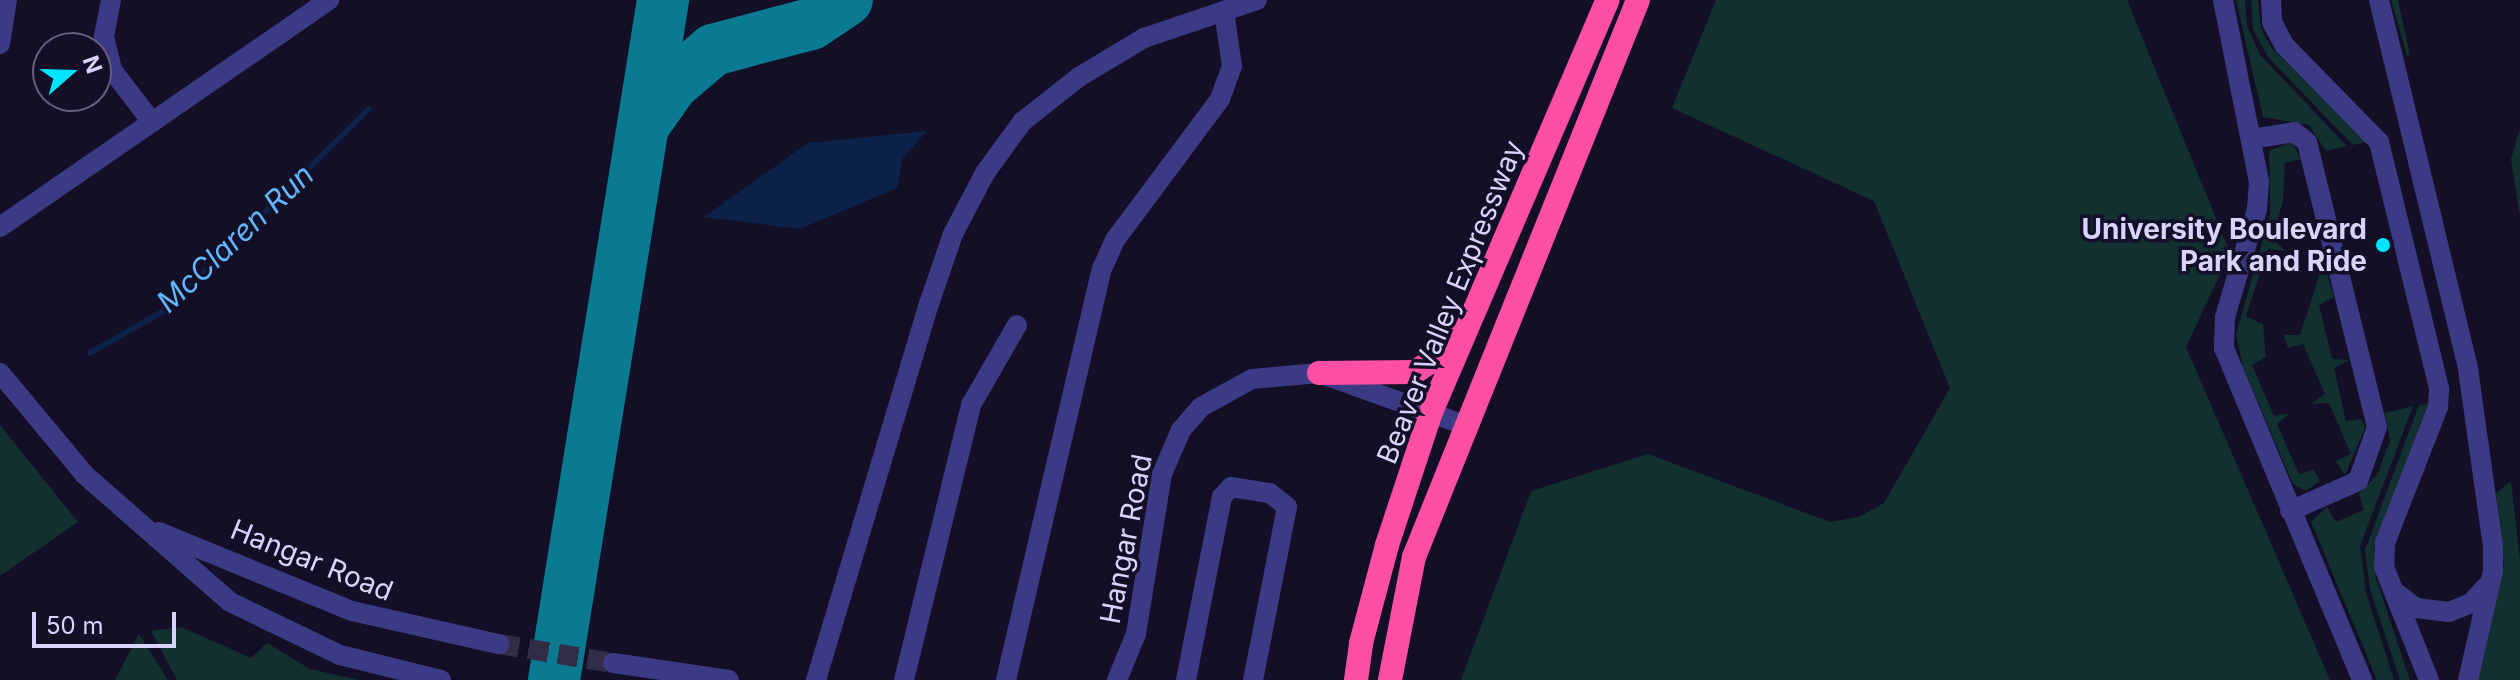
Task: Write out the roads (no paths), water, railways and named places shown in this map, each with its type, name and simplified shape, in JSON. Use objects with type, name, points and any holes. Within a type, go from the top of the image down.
[{"type":"highway","name":"Beaver Valley Expressway","points":[[1356,680],[1361,643],[1387,545],[1431,412],[1608,0]]},
{"type":"highway","points":[[1390,680],[1414,557],[1464,425],[1638,0]]},
{"type":"highway","points":[[1319,373],[1415,372],[1434,359],[1473,312]]},
{"type":"street","points":[[0,44],[7,0]]},
{"type":"street","points":[[111,0],[104,37],[112,70],[152,122]]},
{"type":"street","points":[[0,227],[329,0]]},
{"type":"street","points":[[816,680],[929,304],[953,234],[985,173],[1022,122],[1079,77],[1144,38],[1257,0]]},
{"type":"street","points":[[2223,0],[2251,139],[2257,209],[2227,306],[2223,338],[2230,370],[2362,680]]},
{"type":"street","points":[[2271,0],[2279,38],[2379,142],[2439,389],[2438,407],[2385,543],[2384,567],[2429,680]]},
{"type":"street","points":[[2379,0],[2468,369],[2493,546],[2490,580],[2468,680]]},
{"type":"street","points":[[1006,680],[1102,269],[1115,240],[1220,99],[1232,66],[1224,11]]},
{"type":"street","points":[[2251,139],[2294,132],[2307,142],[2377,427],[2358,481],[2290,511]]},
{"type":"street","points":[[904,680],[971,405],[1017,325]]},
{"type":"street","name":"Hangar Road","points":[[0,373],[76,466],[154,530],[230,602],[273,625],[352,659],[441,680]]},
{"type":"street","name":"Hangar Road","points":[[1117,680],[1136,634],[1162,474],[1181,430],[1201,407],[1238,384],[1319,373],[1464,425]]},
{"type":"street","points":[[1186,680],[1222,497],[1231,487],[1270,493],[1287,507],[1253,680]]},
{"type":"street","name":"Hangar Road","points":[[154,530],[352,611],[499,644]]},
{"type":"street","points":[[2392,589],[2416,608],[2449,612],[2471,603],[2490,580]]},
{"type":"street","points":[[613,663],[729,680]]},
{"type":"water","points":[[927,131],[903,158],[897,188],[800,229],[704,217],[808,143]]},
{"type":"waterway","name":"McClaren Run","points":[[90,353],[167,309],[369,109]]},
{"type":"tunnel","points":[[499,644],[613,663]]},
{"type":"place","name":"University Boulevard Park and Ride","points":[[2383,245]]}]
